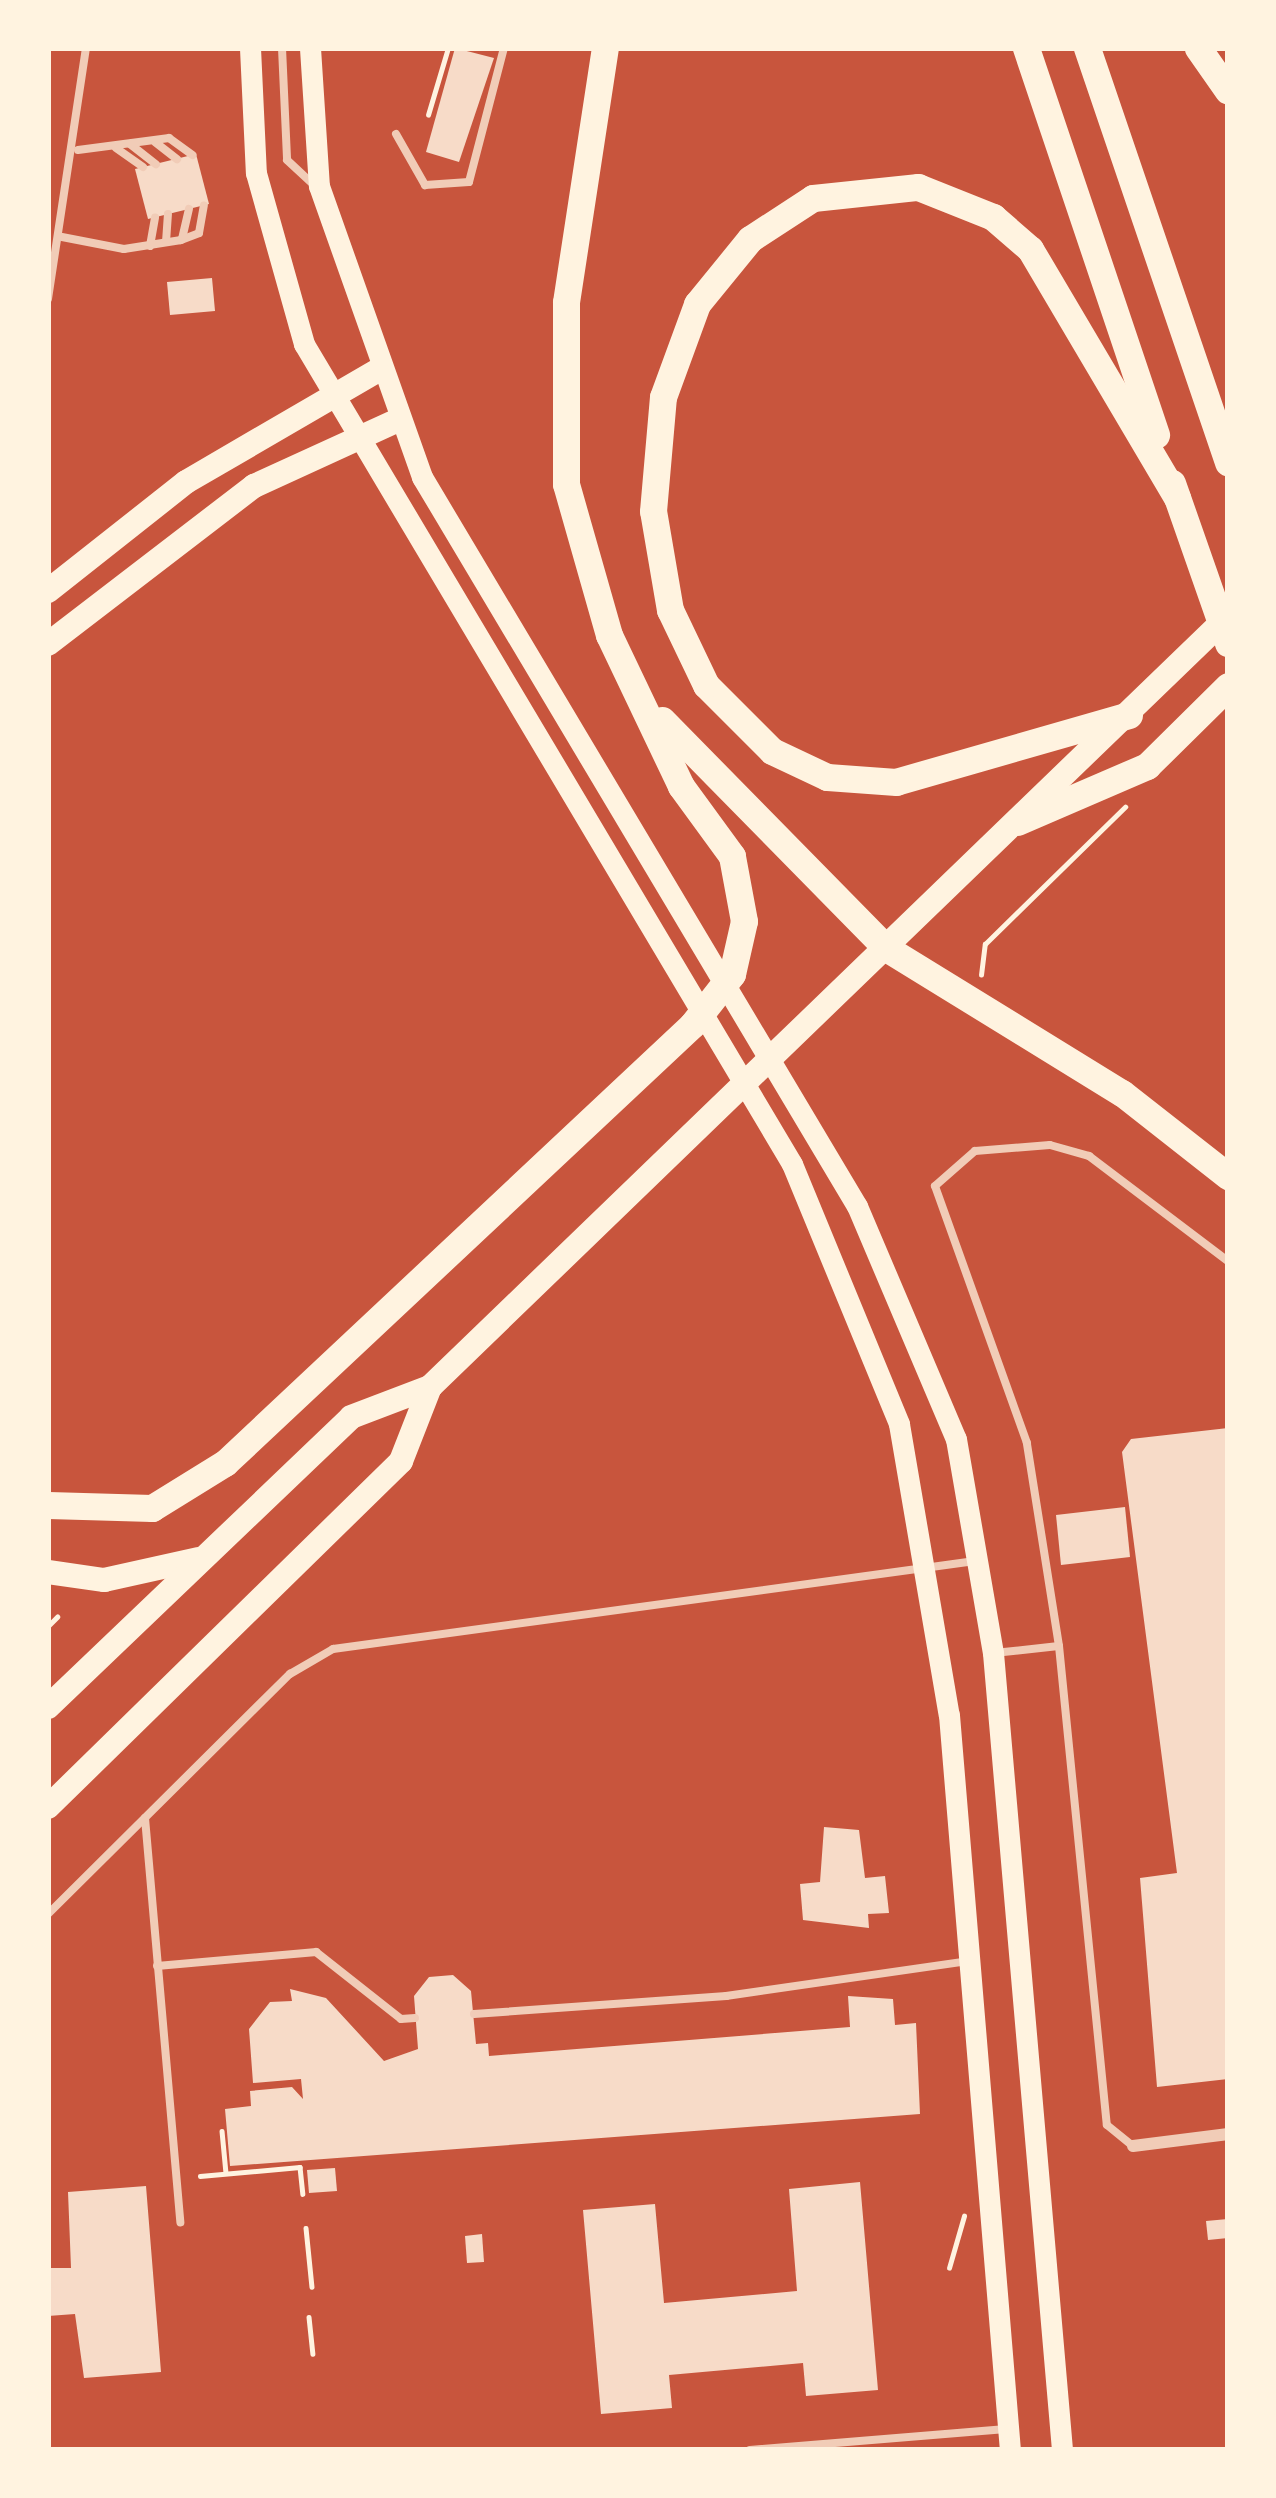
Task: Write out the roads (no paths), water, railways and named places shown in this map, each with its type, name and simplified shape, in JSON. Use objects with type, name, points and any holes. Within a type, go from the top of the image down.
[{"type":"highway","points":[[48,1505],[115,1514],[190,1489],[641,1074],[724,989],[744,908],[732,856],[681,786],[586,574],[563,452],[566,302],[605,48]]},
{"type":"highway","points":[[1026,48],[1228,643]]},
{"type":"highway","points":[[1087,48],[1228,463]]},
{"type":"highway","points":[[1198,48],[1228,91]]},
{"type":"highway","points":[[1130,715],[896,782],[826,778],[749,736],[706,685],[670,610],[653,511],[663,397],[698,304],[750,238],[813,198],[918,187],[993,217],[1030,249],[1177,498]]},
{"type":"highway","points":[[48,591],[186,482],[328,394],[377,371]]},
{"type":"highway","points":[[48,644],[210,514],[396,421]]},
{"type":"highway","points":[[48,1707],[351,1417],[430,1387],[1228,616]]},
{"type":"highway","points":[[631,678],[714,780],[886,948],[1123,1093],[1228,1176]]},
{"type":"highway","points":[[1017,822],[1147,766],[1228,686]]},
{"type":"highway","points":[[48,1808],[401,1461],[430,1387]]},
{"type":"highway","points":[[48,1572],[104,1580],[202,1559]]},
{"type":"main road","points":[[250,48],[268,233],[328,394],[792,1164],[868,1333],[932,1567],[1009,2439]]},
{"type":"main road","points":[[310,48],[319,186],[396,421],[857,1206],[936,1377],[982,1561],[993,1653],[1062,2450]]},
{"type":"street","points":[[1133,2146],[1228,2134]]},
{"type":"lane","points":[[48,298],[78,150],[86,48]]},
{"type":"lane","points":[[282,48],[287,160],[319,186]]},
{"type":"lane","points":[[396,134],[425,185],[469,182],[504,48]]},
{"type":"lane","points":[[78,150],[149,140],[179,141],[192,155]]},
{"type":"lane","points":[[149,140],[176,159]]},
{"type":"lane","points":[[129,143],[155,164]]},
{"type":"lane","points":[[107,146],[143,167]]},
{"type":"lane","points":[[62,237],[149,247],[181,240],[200,232],[204,205]]},
{"type":"lane","points":[[181,240],[189,209]]},
{"type":"lane","points":[[165,243],[169,214]]},
{"type":"lane","points":[[149,247],[155,217]]},
{"type":"lane","points":[[1133,2146],[1108,2125],[1059,1646],[1027,1443],[935,1186],[975,1151],[1050,1145],[1089,1156],[1228,1262]]},
{"type":"lane","points":[[48,1914],[290,1674],[355,1642],[982,1561]]},
{"type":"lane","points":[[993,1653],[1059,1646]]},
{"type":"lane","points":[[146,1817],[180,2222]]},
{"type":"lane","points":[[158,1966],[316,1952],[401,2019],[415,2018]]},
{"type":"lane","points":[[473,2014],[726,1996],[970,1960]]},
{"type":"lane","points":[[750,2450],[1009,2439]]}]
